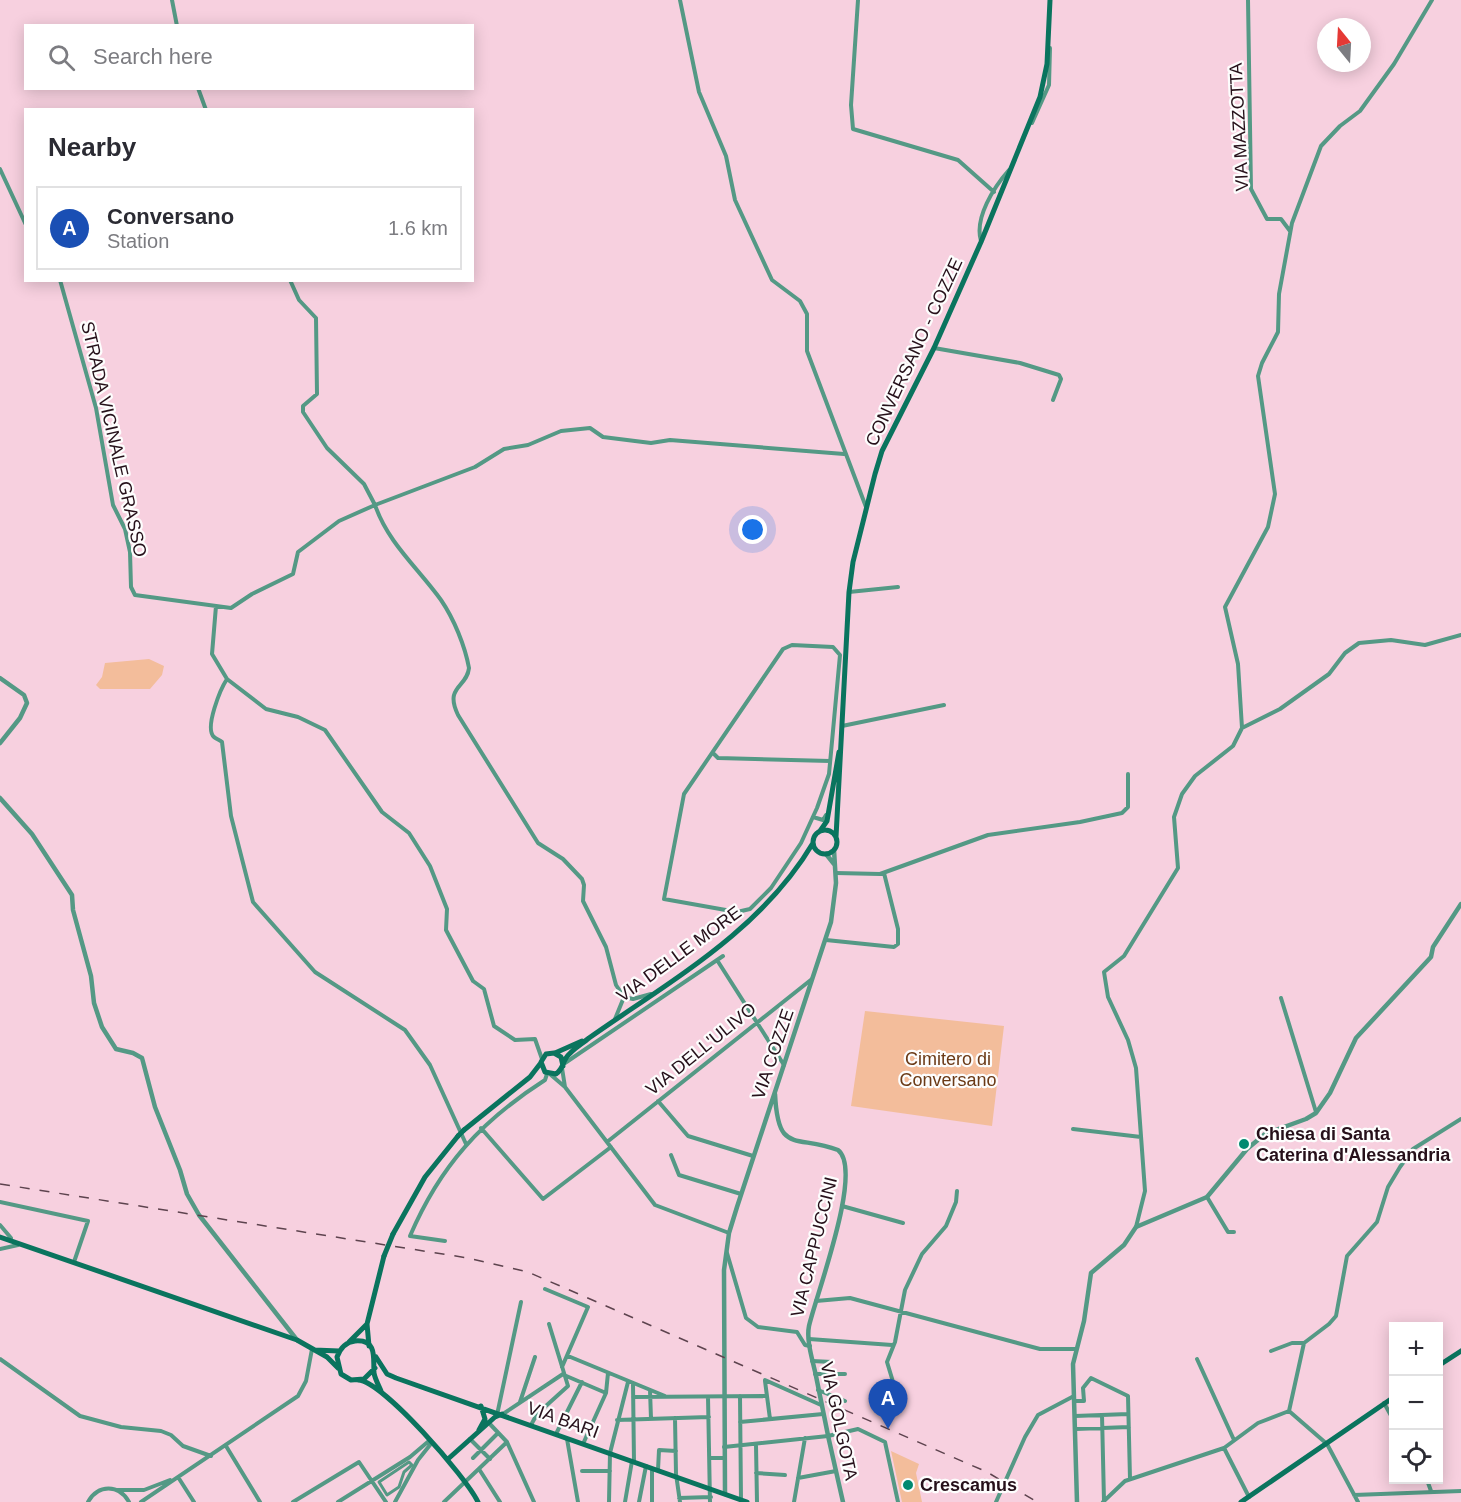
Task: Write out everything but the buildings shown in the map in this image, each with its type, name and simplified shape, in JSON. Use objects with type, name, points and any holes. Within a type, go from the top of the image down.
[{"type":"main road","name":"CONVERSANO - COZZE","points":[[842,726],[849,592],[853,562],[882,451],[934,348],[1029,129],[1045,81],[1050,0]]},
{"type":"main road","points":[[804,861],[814,836],[827,821],[842,726]]},
{"type":"main road","points":[[813,843],[819,852],[826,854],[834,850],[842,726]]},
{"type":"main road","points":[[820,831],[828,830],[836,837]]},
{"type":"main road","points":[[804,861],[819,852]]},
{"type":"main road","name":"VIA DELLE MORE","points":[[589,1038],[740,931],[771,900],[804,861]]},
{"type":"main road","points":[[530,1077],[548,1073],[556,1074],[566,1058],[589,1038]]},
{"type":"main road","points":[[381,1392],[375,1368],[376,1357],[369,1346],[367,1324],[384,1256],[393,1234],[426,1177],[458,1136],[530,1077],[542,1060],[552,1053],[589,1038]]},
{"type":"main road","points":[[552,1053],[561,1057],[563,1066]]},
{"type":"main road","points":[[542,1060],[548,1073]]},
{"type":"main road","points":[[0,1235],[73,1264],[297,1340],[338,1368],[346,1377],[369,1382],[381,1392],[448,1460],[466,1481],[478,1502]]},
{"type":"main road","points":[[338,1368],[339,1351],[367,1324]]},
{"type":"main road","points":[[349,1342],[360,1341],[369,1346]]},
{"type":"main road","points":[[312,1349],[339,1351]]},
{"type":"main road","points":[[1443,1363],[1461,1351]]},
{"type":"main road","name":"VIA BARI","points":[[376,1357],[387,1374],[481,1406],[494,1416],[531,1425],[743,1501]]},
{"type":"main road","points":[[357,1380],[369,1376],[375,1368]]},
{"type":"main road","points":[[1241,1502],[1389,1400]]},
{"type":"main road","points":[[448,1460],[494,1416],[481,1406]]},
{"type":"street","points":[[172,0],[177,24]]},
{"type":"street","points":[[681,0],[699,92],[726,156],[735,200],[772,280],[803,306],[808,319],[807,351],[844,454],[867,509]]},
{"type":"street","points":[[858,0],[851,105],[853,129],[958,160],[994,192]]},
{"type":"street","name":"VIA MAZZOTTA","points":[[1248,0],[1251,189],[1267,219],[1281,219],[1290,232]]},
{"type":"street","points":[[1077,1502],[1075,1349],[1084,1321],[1091,1274],[1124,1245],[1136,1227],[1145,1191],[1136,1068],[1128,1040],[1108,997],[1104,972],[1125,956],[1178,868],[1174,817],[1182,794],[1195,776],[1233,746],[1242,728],[1238,664],[1225,610],[1268,527],[1275,494],[1258,376],[1278,332],[1280,294],[1290,232],[1321,146],[1340,126],[1359,111],[1386,77],[1432,0]]},
{"type":"street","points":[[199,90],[205,108]]},
{"type":"street","points":[[981,242],[979,232],[981,219],[994,192],[1012,166]]},
{"type":"street","points":[[0,169],[24,221]]},
{"type":"street","name":"STRADA VICINALE GRASSO","points":[[61,282],[96,408],[113,505],[125,529],[130,552],[131,587],[135,595],[216,606]]},
{"type":"street","points":[[291,282],[299,300],[316,318],[317,394],[303,406],[303,412],[327,448],[364,484],[390,537],[441,600],[453,622],[470,668],[469,673],[455,690],[454,701],[458,715],[538,843],[562,859],[582,879],[585,890],[583,901],[606,947],[616,985],[624,997],[633,999],[652,994]]},
{"type":"street","points":[[934,348],[1020,363],[1059,375],[1062,379],[1053,400]]},
{"type":"street","points":[[542,1060],[540,1047],[535,1039],[511,1039],[494,1026],[484,989],[473,981],[446,930],[447,909],[430,866],[409,833],[382,812],[325,730],[298,717],[266,709],[227,679],[212,654],[216,606],[234,608],[243,599],[293,574],[300,550],[339,521],[475,467],[504,449],[528,445],[561,431],[590,428],[603,437],[651,443],[670,440],[844,454]]},
{"type":"street","points":[[849,592],[898,587]]},
{"type":"street","points":[[1242,728],[1280,709],[1329,675],[1345,653],[1359,643],[1391,640],[1425,645],[1461,635]]},
{"type":"street","points":[[792,645],[833,647],[840,656],[829,774],[802,842],[771,888],[750,909],[737,912],[664,899],[681,802],[689,786],[714,754],[716,746],[783,649],[792,645]]},
{"type":"street","points":[[0,678],[24,695],[27,703],[20,718],[0,742]]},
{"type":"street","points":[[227,679],[217,700],[212,732],[215,738],[221,739],[223,747],[231,816],[251,899],[315,972],[405,1030],[430,1065],[466,1144]]},
{"type":"street","points":[[842,726],[944,705]]},
{"type":"street","points":[[714,754],[718,758],[830,761]]},
{"type":"street","points":[[836,873],[884,873],[988,835],[1080,822],[1126,812],[1128,774]]},
{"type":"street","points":[[813,817],[819,821],[825,817],[835,776]]},
{"type":"street","points":[[0,798],[32,834],[72,895],[79,939],[91,976],[94,1003],[102,1027],[116,1049],[142,1058],[153,1101],[187,1194],[199,1215],[297,1340]]},
{"type":"street","points":[[802,842],[813,843]]},
{"type":"street","points":[[802,842],[808,852]]},
{"type":"street","name":"VIA COZZE","points":[[725,1494],[723,1306],[726,1250],[729,1233],[753,1156],[826,940],[836,897],[834,850]]},
{"type":"street","points":[[826,854],[835,866]]},
{"type":"street","points":[[826,940],[894,947],[898,944],[898,929],[884,873]]},
{"type":"street","points":[[1136,1227],[1207,1197],[1247,1149],[1265,1134],[1316,1113],[1330,1093],[1356,1038],[1431,957],[1433,947],[1461,904]]},
{"type":"street","points":[[565,1087],[563,1066],[723,956]]},
{"type":"street","points":[[717,960],[784,1065]]},
{"type":"street","name":"VIA DELL'ULIVO","points":[[607,1142],[813,979]]},
{"type":"street","points":[[614,1020],[624,997]]},
{"type":"street","points":[[1281,998],[1316,1113]]},
{"type":"street","points":[[540,1047],[552,1053]]},
{"type":"street","points":[[445,1241],[410,1236],[424,1203],[466,1144],[481,1128],[510,1103],[545,1080],[548,1073],[565,1087],[655,1205],[729,1233]]},
{"type":"street","name":"VIA CAPPUCCINI","points":[[775,1092],[779,1126],[787,1137],[794,1141],[832,1148],[843,1154],[847,1179],[842,1206],[808,1330],[810,1346]]},
{"type":"street","points":[[658,1101],[688,1136],[753,1156]]},
{"type":"street","points":[[1289,1411],[1304,1343],[1336,1316],[1347,1256],[1377,1222],[1388,1187],[1413,1149],[1461,1119]]},
{"type":"street","points":[[481,1128],[543,1199],[611,1147]]},
{"type":"street","points":[[1072,1129],[1141,1137]]},
{"type":"street","points":[[671,1155],[680,1175],[741,1194]]},
{"type":"street","points":[[897,1395],[887,1362],[905,1290],[922,1254],[946,1226],[956,1202],[957,1191]]},
{"type":"street","points":[[1207,1197],[1228,1232],[1234,1232]]},
{"type":"street","points":[[0,1202],[88,1221],[73,1264]]},
{"type":"street","points":[[842,1206],[903,1223]]},
{"type":"street","points":[[0,1225],[14,1242],[0,1249]]},
{"type":"street","points":[[726,1250],[746,1318],[758,1327],[797,1332],[805,1345],[810,1346]]},
{"type":"street","points":[[545,1289],[588,1307],[562,1367]]},
{"type":"street","points":[[816,1301],[850,1298],[1040,1349],[1075,1349]]},
{"type":"street","points":[[521,1302],[494,1416],[494,1428],[507,1442],[534,1502]]},
{"type":"street","points":[[531,1425],[537,1414],[567,1388],[549,1324]]},
{"type":"street","points":[[809,1339],[892,1345]]},
{"type":"street","points":[[1271,1351],[1292,1342],[1304,1343]]},
{"type":"street","name":"VIA GOLGOTA","points":[[810,1346],[843,1502]]},
{"type":"street","points":[[141,1502],[298,1396],[306,1380],[312,1349]]},
{"type":"street","points":[[520,1403],[535,1356]]},
{"type":"street","points":[[568,1356],[669,1397]]},
{"type":"street","points":[[0,1359],[80,1416],[121,1426],[162,1431],[171,1435],[183,1446],[211,1456]]},
{"type":"street","points":[[1197,1359],[1234,1440]]},
{"type":"street","points":[[812,1360],[832,1362]]},
{"type":"street","points":[[583,1444],[606,1393],[608,1373]]},
{"type":"street","points":[[494,1416],[520,1403],[563,1374]]},
{"type":"street","points":[[563,1374],[606,1393]]},
{"type":"street","points":[[815,1374],[845,1374]]},
{"type":"street","points":[[996,1502],[1025,1437],[1038,1415],[1075,1399],[1084,1401],[1083,1388],[1094,1378],[1128,1396],[1130,1479]]},
{"type":"street","points":[[770,1419],[765,1380],[821,1405]]},
{"type":"street","points":[[556,1434],[582,1382]]},
{"type":"street","points":[[626,1502],[633,1462],[634,1420],[631,1383]]},
{"type":"street","points":[[609,1502],[610,1453],[617,1420],[631,1383]]},
{"type":"street","points":[[650,1390],[651,1419]]},
{"type":"street","points":[[818,1390],[845,1401]]},
{"type":"street","points":[[740,1396],[743,1501]]},
{"type":"street","points":[[633,1397],[767,1396]]},
{"type":"street","points":[[675,1418],[679,1500],[710,1500],[708,1397]]},
{"type":"street","points":[[1384,1403],[1389,1412]]},
{"type":"street","points":[[1103,1502],[1116,1487],[1130,1479],[1224,1448],[1258,1423],[1289,1411]]},
{"type":"street","points":[[1289,1411],[1327,1444],[1358,1502]]},
{"type":"street","points":[[740,1422],[823,1414]]},
{"type":"street","points":[[1075,1416],[1128,1414]]},
{"type":"street","points":[[1102,1415],[1103,1502]]},
{"type":"street","points":[[617,1420],[709,1417]]},
{"type":"street","points":[[1076,1429],[1129,1427]]},
{"type":"street","points":[[724,1447],[828,1436],[858,1430],[885,1442],[897,1502]]},
{"type":"street","points":[[473,1458],[498,1433]]},
{"type":"street","points":[[567,1438],[578,1502]]},
{"type":"street","points":[[794,1502],[805,1438]]},
{"type":"street","points":[[470,1439],[490,1459]]},
{"type":"street","points":[[338,1502],[410,1457],[430,1440]]},
{"type":"street","points":[[397,1501],[418,1460],[430,1445],[430,1440]]},
{"type":"street","points":[[444,1502],[507,1442]]},
{"type":"street","points":[[756,1444],[757,1502]]},
{"type":"street","points":[[226,1446],[261,1502]]},
{"type":"street","points":[[1224,1448],[1250,1497]]},
{"type":"street","points":[[639,1502],[659,1450],[676,1451]]},
{"type":"street","points":[[410,1457],[418,1460]]},
{"type":"street","points":[[710,1458],[724,1458]]},
{"type":"street","points":[[293,1502],[359,1462],[386,1502]]},
{"type":"street","points":[[409,1462],[412,1466],[405,1472],[399,1487],[387,1495],[378,1482],[409,1462]]},
{"type":"street","points":[[652,1468],[652,1502]]},
{"type":"street","points":[[479,1469],[500,1502]]},
{"type":"street","points":[[582,1472],[610,1471]]},
{"type":"street","points":[[798,1478],[836,1471]]},
{"type":"street","points":[[756,1473],[785,1475]]},
{"type":"street","points":[[88,1502],[97,1491],[110,1488],[144,1490],[178,1477]]},
{"type":"street","points":[[178,1477],[194,1502]]},
{"type":"street","points":[[1429,1484],[1431,1491]]},
{"type":"street","points":[[117,1490],[129,1502]]},
{"type":"street","points":[[1354,1495],[1461,1491]]},
{"type":"street","points":[[725,1494],[725,1502]]},
{"type":"street","points":[[346,1497],[350,1502]]},
{"type":"green space","points":[[149,659],[164,666],[162,675],[150,689],[100,689],[96,685],[102,677],[105,663]]},
{"type":"green space","name":"Cimitero di Conversano","points":[[865,1011],[1004,1026],[992,1126],[851,1106]]},
{"type":"green space","name":"Crescamus","points":[[891,1451],[919,1464],[916,1473],[922,1502],[902,1502]]},
{"type":"railway","points":[[0,1184],[468,1258],[528,1272],[987,1472],[1037,1502]]},
{"type":"place","name":"Chiesa di Santa Caterina d'Alessandria","points":[[1244,1144]]},
{"type":"place","name":"Conversano","points":[[888,1429]]},
{"type":"place","name":"Crescamus","points":[[908,1485]]}]
